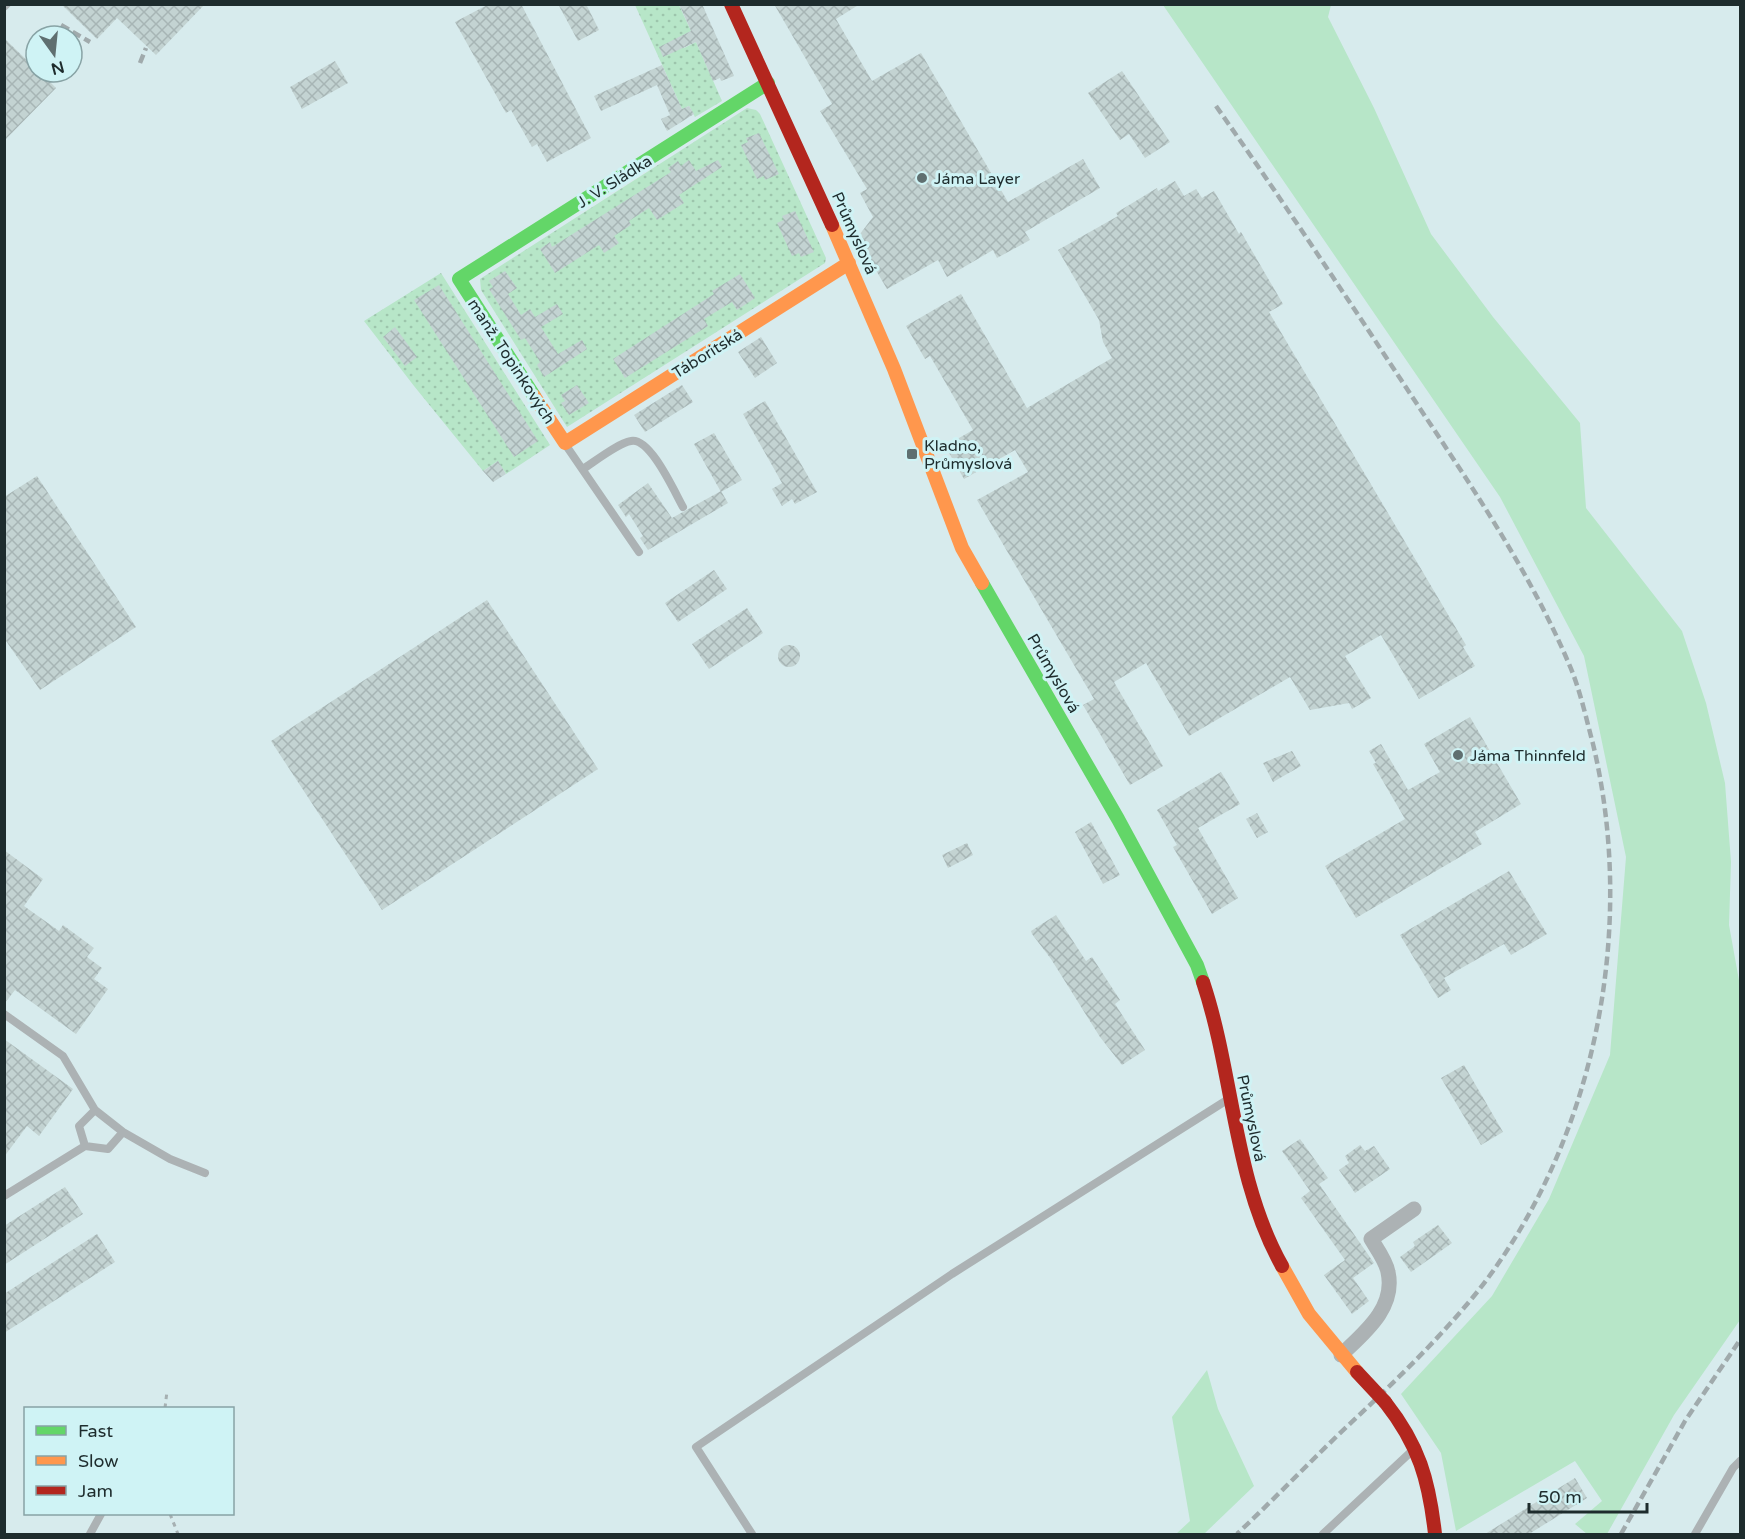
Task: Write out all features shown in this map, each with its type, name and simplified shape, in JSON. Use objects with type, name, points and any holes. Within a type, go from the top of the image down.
[{"type":"street","name":"Průmyslová","points":[[731,4],[849,263],[894,369],[962,548],[1118,819],[1197,965],[1211,1007],[1228,1099],[1247,1180],[1270,1244],[1300,1300],[1341,1355],[1401,1422],[1429,1479],[1435,1534]]},
{"type":"street","name":"J. V. Sládka","points":[[459,279],[768,83]]},
{"type":"street","name":"Táboritská","points":[[565,443],[849,263]]},
{"type":"street","name":"manž. Topinkových","points":[[459,279],[565,443]]},
{"type":"street","points":[[1341,1355],[1375,1323],[1390,1292],[1388,1271],[1371,1239],[1414,1209]]},
{"type":"lane","points":[[583,469],[630,440],[641,441],[649,449],[683,507]]},
{"type":"lane","points":[[565,443],[639,552]]},
{"type":"lane","points":[[4,1014],[63,1056],[95,1110],[123,1132],[170,1159],[205,1173]]},
{"type":"lane","points":[[752,1534],[696,1447],[952,1275],[1228,1099]]},
{"type":"lane","points":[[85,1146],[79,1126],[95,1110]]},
{"type":"lane","points":[[4,1196],[85,1146],[108,1149],[123,1132]]},
{"type":"lane","points":[[1323,1534],[1415,1448]]},
{"type":"lane","points":[[1695,1534],[1733,1468],[1740,1461]]},
{"type":"lane","points":[[90,1534],[100,1515]]},
{"type":"path","points":[[165,1407],[167,1391]]},
{"type":"path","points":[[170,1515],[178,1534]]},
{"type":"green space","points":[[635,5],[679,5],[691,31],[678,38],[684,48],[696,42],[722,101],[695,117],[689,106],[682,109]]},
{"type":"green space","points":[[1163,5],[1331,5],[1328,17],[1374,108],[1431,234],[1493,317],[1580,423],[1586,508],[1682,631],[1706,703],[1725,783],[1731,862],[1729,925],[1740,986],[1740,1320],[1674,1415],[1607,1534],[1587,1534],[1575,1524],[1602,1501],[1575,1461],[1456,1531],[1441,1453],[1401,1394],[1492,1296],[1549,1199],[1610,1055],[1626,857],[1584,656],[1500,497]]},
{"type":"green space","points":[[747,108],[756,110],[760,114],[826,258],[825,263],[567,427],[481,290],[480,279]]},
{"type":"green space","points":[[441,273],[550,445],[506,474],[498,461],[483,471],[364,321]]},
{"type":"green space","points":[[1207,1370],[1218,1409],[1254,1486],[1204,1534],[1176,1534],[1190,1521],[1172,1417]]},
{"type":"building","points":[[61,4],[205,4],[156,55],[117,18],[97,39]]},
{"type":"building","points":[[489,4],[521,4],[591,138],[547,162],[537,144],[532,147],[511,110],[506,113],[455,22]]},
{"type":"building","points":[[558,4],[586,4],[599,30],[578,41]]},
{"type":"building","points":[[679,4],[702,4],[734,76],[721,81],[720,78],[713,81],[696,42],[663,57],[659,47],[691,31]]},
{"type":"building","points":[[774,4],[860,4],[836,19],[872,81],[921,53],[1008,202],[1083,159],[1100,188],[1025,232],[1030,240],[997,258],[993,250],[947,277],[938,260],[887,289],[857,238],[873,217],[860,193],[867,189],[820,111],[832,104]]},
{"type":"building","points":[[4,38],[24,57],[24,84],[52,84],[56,88],[4,141]]},
{"type":"building","points":[[335,61],[348,83],[302,109],[290,87]]},
{"type":"building","points":[[662,65],[682,109],[689,106],[694,114],[667,131],[661,119],[670,115],[657,85],[601,111],[594,96]]},
{"type":"building","points":[[1122,71],[1170,142],[1145,158],[1129,134],[1120,140],[1088,93]]},
{"type":"building","points":[[759,133],[779,174],[765,180],[764,176],[757,179],[741,145],[748,142],[746,138]]},
{"type":"building","points":[[689,160],[696,171],[718,160],[722,167],[679,195],[684,203],[657,220],[649,208],[629,221],[631,225],[614,236],[619,243],[604,253],[599,245],[555,273],[540,249],[550,242],[552,247],[671,172],[668,168],[678,161],[681,166]]},
{"type":"building","points":[[1175,181],[1184,196],[1196,189],[1202,198],[1214,191],[1239,234],[1241,232],[1283,304],[1269,312],[1466,645],[1463,647],[1475,666],[1419,699],[1381,635],[1345,656],[1371,698],[1352,709],[1349,703],[1310,710],[1290,677],[1189,736],[1146,663],[1114,682],[1163,766],[1130,785],[1083,705],[1094,699],[977,500],[1028,472],[1015,450],[964,479],[945,446],[973,430],[930,356],[925,359],[906,326],[961,294],[1027,408],[1112,358],[1103,342],[1099,320],[1058,250],[1118,216],[1116,213],[1157,188],[1158,191]]},
{"type":"building","points":[[795,211],[814,252],[801,257],[799,253],[792,256],[777,223],[784,220],[782,216]]},
{"type":"building","points":[[505,271],[517,288],[508,294],[521,315],[530,309],[535,317],[557,304],[563,314],[541,327],[558,354],[582,340],[587,349],[544,377],[537,365],[540,362],[525,338],[521,340],[489,289],[493,287],[489,281]]},
{"type":"building","points":[[740,274],[755,298],[737,310],[732,302],[704,319],[708,326],[625,378],[613,359],[714,294],[712,291]]},
{"type":"building","points":[[439,285],[538,441],[514,457],[414,300]]},
{"type":"building","points":[[395,327],[417,357],[405,366],[383,337]]},
{"type":"building","points":[[761,337],[777,363],[755,378],[738,352]]},
{"type":"building","points":[[577,385],[589,403],[569,415],[561,403],[565,401],[561,395]]},
{"type":"building","points":[[682,385],[693,402],[645,432],[634,415]]},
{"type":"building","points":[[765,401],[817,492],[795,504],[792,499],[782,506],[772,489],[782,483],[743,414]]},
{"type":"building","points":[[714,433],[742,480],[721,492],[694,444]]},
{"type":"building","points":[[498,461],[506,474],[493,482],[483,471]]},
{"type":"building","points":[[37,476],[136,627],[40,690],[4,638],[4,497]]},
{"type":"building","points":[[648,483],[672,518],[721,491],[728,503],[648,550],[640,538],[643,536],[629,514],[626,517],[618,505]]},
{"type":"building","points":[[714,570],[727,589],[678,622],[665,603]]},
{"type":"building","points":[[487,600],[598,769],[382,910],[271,741]]},
{"type":"building","points":[[747,608],[763,633],[709,669],[692,644]]},
{"type":"building","points":[[789,645],[797,648],[800,656],[797,664],[789,667],[781,664],[778,656],[781,648]]},
{"type":"building","points":[[1470,717],[1521,804],[1475,832],[1482,844],[1356,918],[1325,866],[1405,819],[1373,764],[1376,763],[1369,751],[1381,744],[1408,790],[1440,772],[1424,744]]},
{"type":"building","points":[[1292,751],[1301,766],[1273,782],[1263,763]]},
{"type":"building","points":[[1221,772],[1240,804],[1198,828],[1238,898],[1212,914],[1173,847],[1177,845],[1157,810]]},
{"type":"building","points":[[1257,813],[1268,832],[1257,838],[1246,819]]},
{"type":"building","points":[[1091,822],[1120,875],[1103,884],[1075,832]]},
{"type":"building","points":[[967,843],[973,855],[948,868],[942,855]]},
{"type":"building","points":[[4,850],[43,879],[24,906],[59,931],[63,925],[94,948],[87,957],[102,968],[94,979],[108,989],[76,1034],[15,990],[4,1004]]},
{"type":"building","points":[[1509,871],[1547,934],[1511,955],[1504,944],[1444,978],[1451,990],[1438,998],[1400,935]]},
{"type":"building","points":[[1056,915],[1086,961],[1092,957],[1120,1000],[1115,1004],[1145,1050],[1122,1065],[1100,1037],[1051,959],[1032,934],[1031,931]]},
{"type":"building","points":[[4,1039],[73,1089],[39,1136],[27,1126],[4,1157]]},
{"type":"building","points":[[1464,1065],[1503,1132],[1481,1145],[1441,1078]]},
{"type":"building","points":[[1300,1139],[1328,1178],[1319,1184],[1374,1263],[1353,1278],[1369,1301],[1352,1314],[1324,1275],[1345,1260],[1301,1198],[1310,1191],[1282,1151]]},
{"type":"building","points":[[1360,1145],[1365,1151],[1374,1146],[1390,1169],[1355,1193],[1339,1170],[1349,1163],[1345,1156]]},
{"type":"building","points":[[65,1187],[83,1214],[4,1265],[4,1226]]},
{"type":"building","points":[[1438,1225],[1452,1243],[1411,1272],[1400,1257],[1415,1246],[1413,1242]]},
{"type":"building","points":[[97,1234],[115,1262],[4,1333],[4,1294]]},
{"type":"building","points":[[1575,1478],[1587,1498],[1529,1534],[1485,1534]]},
{"type":"railway","points":[[84,38],[90,42]]},
{"type":"railway","points":[[140,63],[146,48]]},
{"type":"railway","points":[[1216,106],[1318,254],[1479,498],[1537,596],[1569,664],[1593,744],[1606,814],[1610,886],[1607,958],[1596,1030],[1578,1101],[1552,1168],[1519,1232],[1478,1291],[1445,1329],[1393,1383],[1237,1534]]},
{"type":"railway","points":[[1621,1534],[1685,1421],[1740,1340]]},
{"type":"traffic: fast","points":[[534,396],[459,279],[768,83]]},
{"type":"traffic: fast","points":[[982,583],[1118,819],[1197,965],[1203,982]]},
{"type":"traffic: slow","points":[[832,225],[894,369],[962,548],[982,583]]},
{"type":"traffic: slow","points":[[534,396],[565,443],[849,263]]},
{"type":"traffic: slow","points":[[1282,1266],[1309,1314],[1357,1372]]},
{"type":"traffic: jam","points":[[731,4],[832,225]]},
{"type":"traffic: jam","points":[[1203,982],[1222,1053],[1253,1198],[1282,1266]]},
{"type":"traffic: jam","points":[[1357,1372],[1385,1402]]},
{"type":"traffic: jam","points":[[1385,1402],[1406,1433],[1421,1464],[1435,1534]]},
{"type":"place","name":"Jáma Layer","points":[[922,178]]},
{"type":"place","name":"Kladno, Průmyslová","points":[[912,454]]},
{"type":"place","name":"Jáma Thinnfeld","points":[[1458,755]]}]
